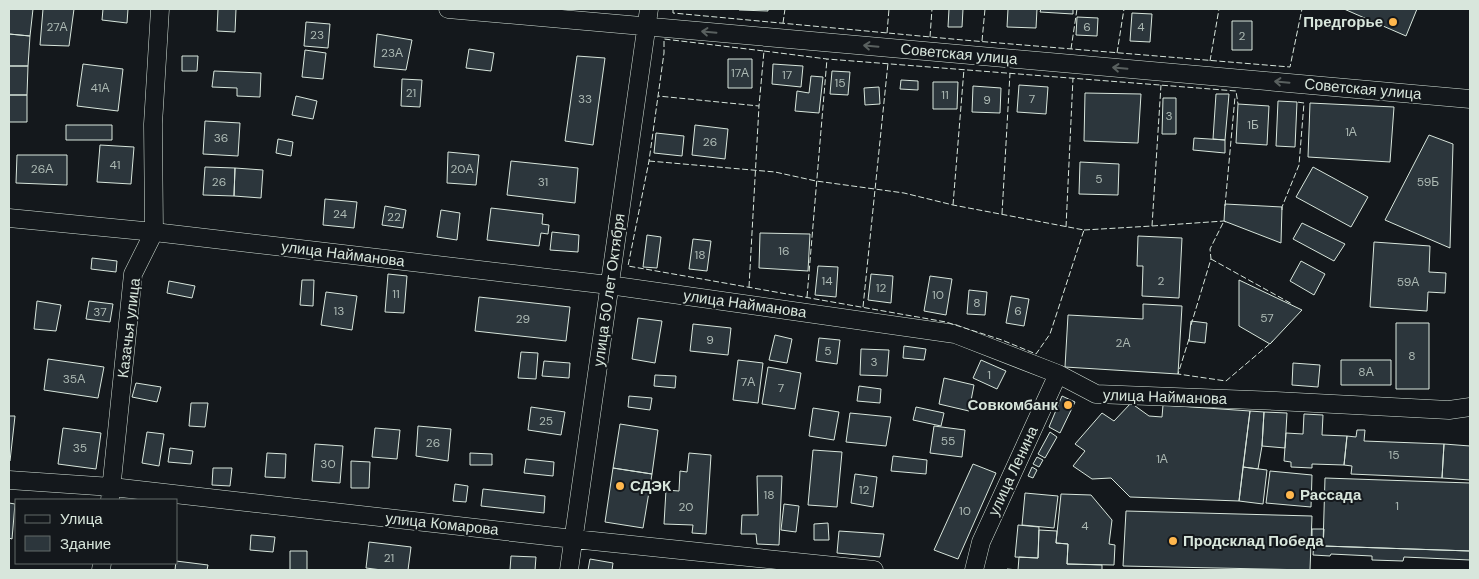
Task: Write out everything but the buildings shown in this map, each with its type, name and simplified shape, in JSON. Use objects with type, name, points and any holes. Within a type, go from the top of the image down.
[{"type":"street","name":"Казачья улица","points":[[111,493],[133,274],[154,232],[154,124],[160,9]]},
{"type":"street","name":"Советская улица","points":[[448,9],[1470,99]]},
{"type":"street","name":"улица 50 лет Октября","points":[[569,570],[649,9]]},
{"type":"street","name":"улица Найманова","points":[[9,218],[154,232],[609,285],[955,334],[1058,374],[1096,394],[1449,410],[1470,407]]},
{"type":"street","name":"улица Ленина","points":[[974,570],[981,542],[1058,374]]},
{"type":"street","name":"улица Комарова","points":[[9,480],[171,499]]},
{"type":"street","name":"улица Комарова","points":[[178,500],[874,570]]},
{"type":"fence","points":[[673,9],[673,13],[963,40],[1290,67],[1302,9]]},
{"type":"fence","points":[[783,23],[785,9]]},
{"type":"fence","points":[[887,33],[889,9]]},
{"type":"fence","points":[[930,37],[932,9]]},
{"type":"fence","points":[[982,41],[985,9]]},
{"type":"fence","points":[[1071,49],[1077,9]]},
{"type":"fence","points":[[1117,53],[1124,9]]},
{"type":"fence","points":[[1210,61],[1219,9]]},
{"type":"fence","points":[[649,161],[775,172],[816,181],[904,193],[953,205],[1084,230],[1050,334],[1036,354],[1002,340],[946,322],[628,266],[649,161],[664,53],[664,39],[764,51],[759,106],[658,96]]},
{"type":"fence","points":[[764,51],[827,59],[1236,91],[1238,104]]},
{"type":"fence","points":[[807,297],[827,59]]},
{"type":"fence","points":[[863,307],[888,63]]},
{"type":"fence","points":[[953,205],[964,69]]},
{"type":"fence","points":[[1002,214],[1010,73]]},
{"type":"fence","points":[[1066,227],[1073,78]]},
{"type":"fence","points":[[1084,230],[1152,226],[1161,85]]},
{"type":"fence","points":[[1225,206],[1235,97]]},
{"type":"fence","points":[[1282,210],[1299,165],[1304,103],[1297,102]]},
{"type":"fence","points":[[749,287],[759,106]]},
{"type":"fence","points":[[1152,226],[1224,221]]},
{"type":"fence","points":[[1191,325],[1211,259],[1210,249],[1224,221],[1226,222]]},
{"type":"fence","points":[[1211,259],[1292,304]]},
{"type":"fence","points":[[1189,339],[1178,374],[1226,381],[1273,341]]},
{"type":"place","name":"Предгорье","points":[[1393,22]]},
{"type":"place","name":"Совкомбанк","points":[[1068,405]]},
{"type":"place","name":"СДЭК","points":[[620,486]]},
{"type":"place","name":"Рассада","points":[[1290,495]]},
{"type":"place","name":"Продсклад Победа","points":[[1173,541]]}]
